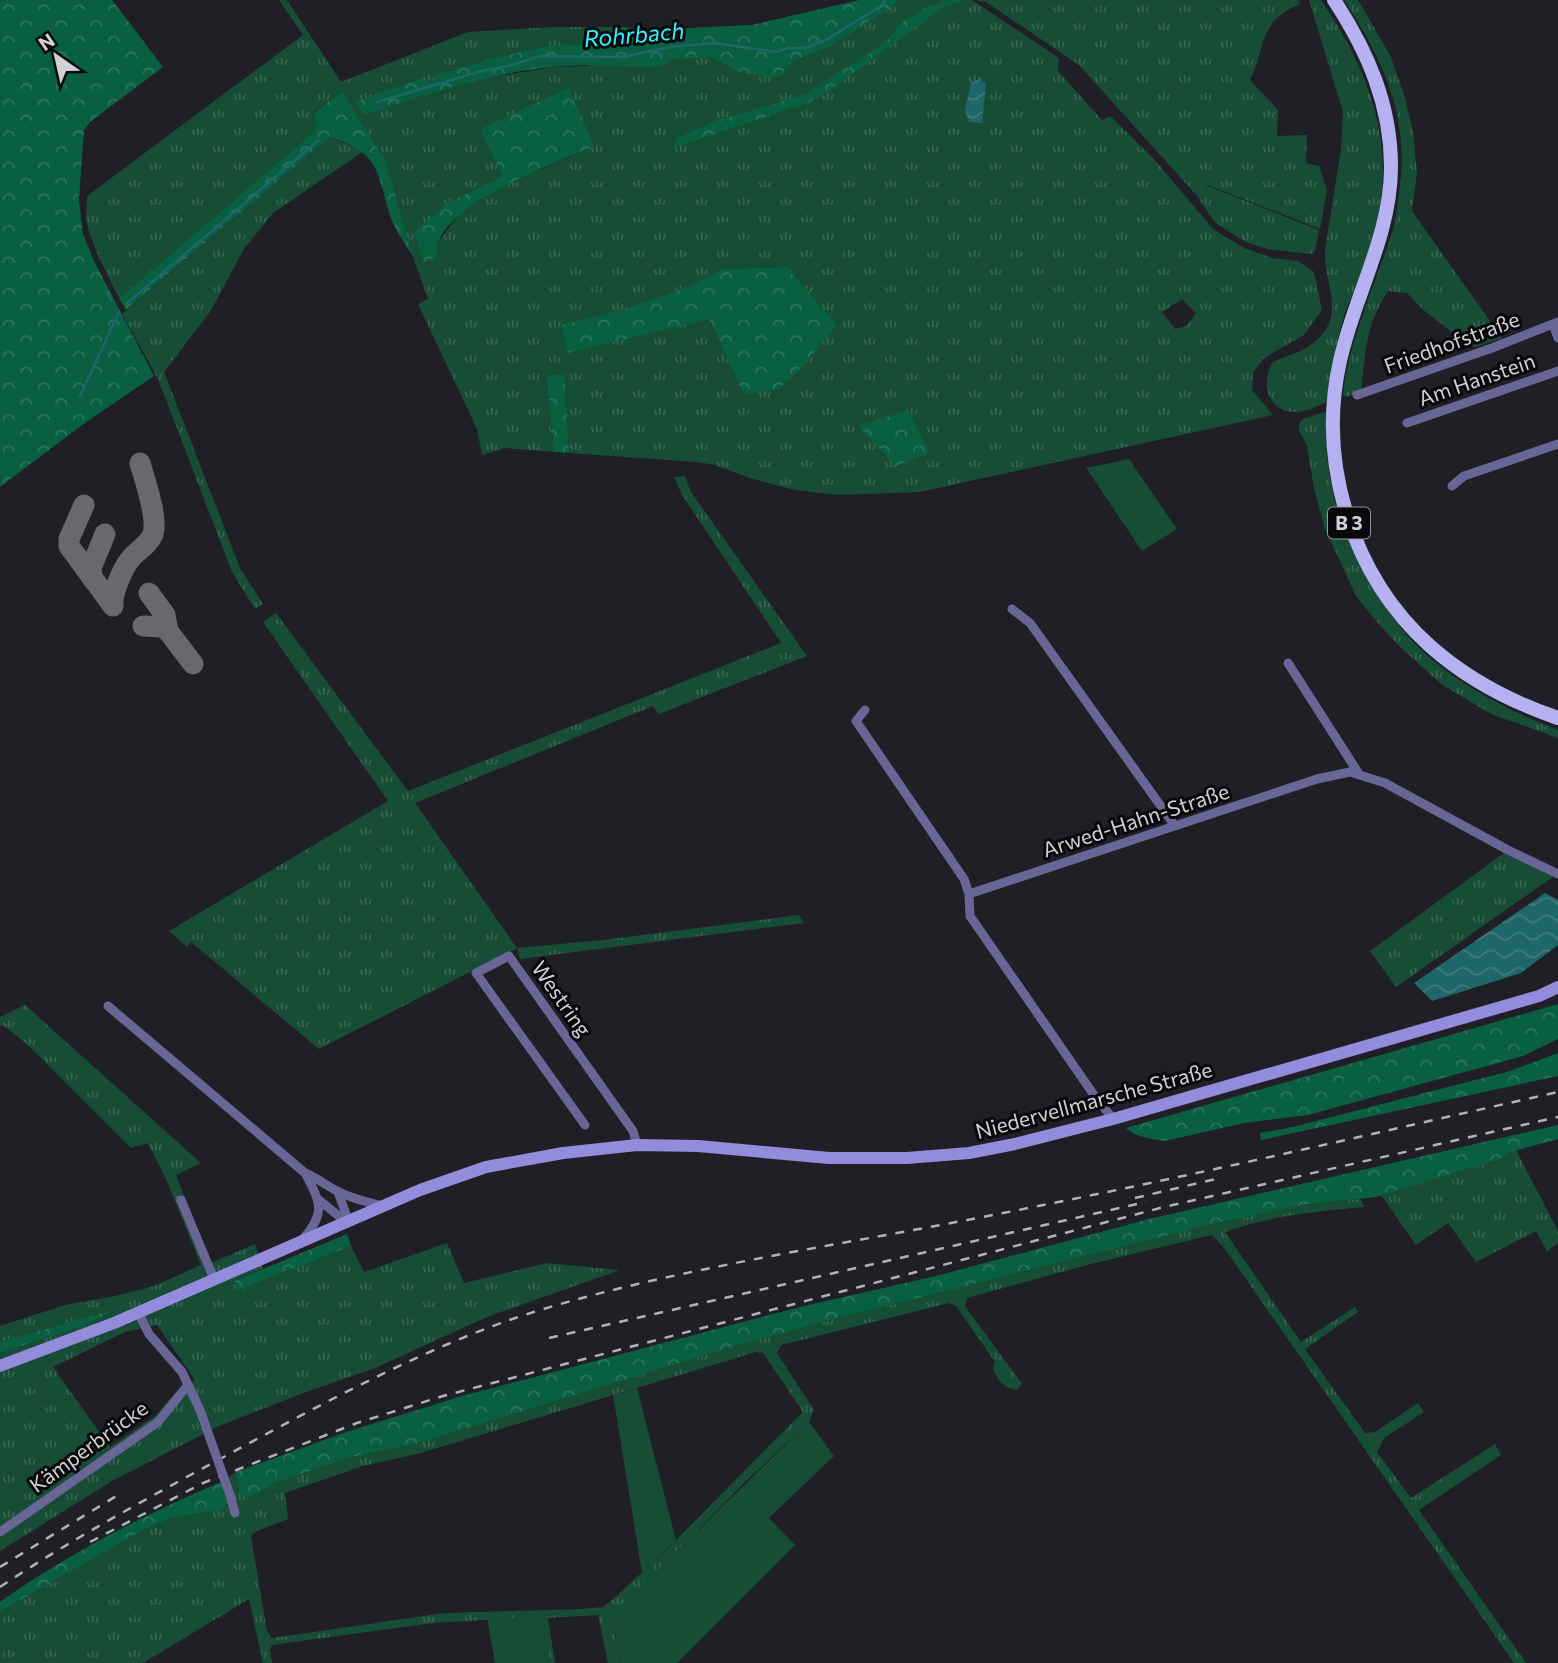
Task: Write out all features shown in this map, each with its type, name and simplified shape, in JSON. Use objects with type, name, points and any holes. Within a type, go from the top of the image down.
[{"type":"main road","name":"B 3","points":[[1334,0],[1370,61],[1391,139],[1391,179],[1384,224],[1339,363],[1333,413],[1333,447],[1340,491],[1349,523],[1362,555],[1381,589],[1429,645],[1478,682],[1529,708],[1558,718]]},
{"type":"main road","name":"Niedervellmarsche Straße","points":[[0,1366],[155,1305],[420,1190],[486,1167],[563,1153],[637,1145],[698,1146],[829,1158],[907,1158],[969,1153],[1113,1119],[1539,996],[1558,987]]},
{"type":"street","points":[[1556,323],[1558,338]]},
{"type":"street","name":"Friedhofstraße","points":[[1357,395],[1556,323]]},
{"type":"street","name":"Am Hanstein","points":[[1407,423],[1558,370]]},
{"type":"street","points":[[1452,486],[1464,476],[1558,444]]},
{"type":"street","points":[[1012,609],[1030,622],[1175,827]]},
{"type":"street","points":[[1288,663],[1359,774]]},
{"type":"street","points":[[865,710],[856,721],[964,879],[969,894],[970,916],[1113,1119]]},
{"type":"street","name":"Arwed-Hahn-Straße","points":[[969,894],[1338,773],[1359,774],[1385,783],[1558,874]]},
{"type":"street","name":"Westring","points":[[584,1125],[476,973],[509,956],[633,1131],[637,1145]]},
{"type":"street","points":[[108,1006],[305,1173],[320,1179],[338,1192],[382,1206]]},
{"type":"street","points":[[305,1173],[319,1200],[345,1221]]},
{"type":"street","points":[[338,1192],[346,1214],[345,1221]]},
{"type":"street","points":[[181,1200],[214,1279]]},
{"type":"street","points":[[301,1241],[319,1217],[319,1200]]},
{"type":"street","points":[[138,1312],[149,1334],[182,1372],[200,1410],[235,1513]]},
{"type":"street","name":"Kämperbrücke","points":[[0,1532],[158,1422],[187,1386]]},
{"type":"green space","points":[[0,0],[112,0],[163,67],[90,122],[84,130],[79,200],[83,234],[94,261],[154,376],[82,425],[0,487]]},
{"type":"green space","points":[[279,0],[287,0],[341,82],[468,32],[552,27],[622,27],[604,45],[552,45],[437,75],[432,82],[425,81],[434,91],[480,79],[553,67],[588,66],[653,30],[752,25],[860,0],[972,0],[1059,58],[1058,71],[1102,120],[1110,116],[1153,158],[1213,229],[1244,248],[1272,258],[1298,261],[1314,272],[1322,310],[1304,335],[1264,358],[1253,372],[1252,390],[1273,415],[920,492],[839,495],[795,490],[697,462],[569,453],[565,374],[546,375],[554,452],[505,448],[482,455],[477,429],[418,304],[428,299],[413,257],[386,161],[342,91],[313,112],[317,129],[119,298],[99,258],[86,219],[87,196],[303,35]],"holes":[[[480,129],[594,146],[502,186],[459,215],[439,240],[448,203],[502,176]],[[787,267],[837,325],[744,395],[709,319],[562,325],[620,310],[685,288],[722,269]],[[1182,299],[1196,313],[1186,326],[1175,329],[1162,312]]]},
{"type":"green space","points":[[860,0],[898,0],[892,7],[829,47],[790,62],[782,75],[770,78],[737,71],[712,57],[673,59],[658,67],[578,65],[527,70],[457,86],[364,115],[355,102],[422,78],[432,82],[436,75],[494,58],[552,45],[604,45],[622,27],[653,30],[752,25]]},
{"type":"green space","points":[[944,0],[964,0],[944,7],[833,88],[808,103],[672,148],[677,138],[716,121],[806,94],[886,42],[900,23]]},
{"type":"green space","points":[[974,0],[1299,0],[1300,4],[1286,11],[1270,26],[1250,80],[1278,110],[1277,136],[1307,135],[1306,163],[1319,166],[1327,190],[1320,229],[1208,185],[1203,190],[1208,186],[1319,230],[1315,251],[1312,254],[1266,249],[1246,242],[1215,223],[1198,197],[1079,65],[986,2]]},
{"type":"green space","points":[[1309,0],[1321,0],[1358,64],[1371,96],[1383,161],[1382,195],[1364,268],[1342,324],[1327,402],[1296,412],[1286,411],[1273,402],[1267,388],[1267,380],[1272,363],[1308,347],[1321,336],[1332,314],[1325,250],[1341,149],[1343,112]]},
{"type":"green space","points":[[1344,0],[1358,0],[1390,55],[1404,94],[1413,131],[1417,173],[1412,211],[1502,338],[1476,347],[1467,344],[1421,308],[1407,293],[1388,291],[1371,327],[1361,391],[1346,397],[1343,394],[1352,351],[1395,222],[1401,140],[1391,92],[1382,69]]},
{"type":"green space","points":[[569,88],[594,146],[507,185],[463,212],[447,227],[438,242],[436,258],[424,262],[414,232],[448,203],[502,176],[480,129]]},
{"type":"green space","points":[[342,91],[386,161],[413,257],[393,223],[379,177],[368,158],[347,143],[330,137],[126,310],[119,298],[317,129],[313,113]]},
{"type":"green space","points":[[330,137],[364,151],[273,213],[244,249],[210,312],[164,372],[240,568],[263,604],[255,609],[232,572],[158,379],[122,314]]},
{"type":"green space","points":[[787,267],[837,325],[804,365],[779,389],[744,395],[709,319],[568,353],[561,325],[620,310],[685,288],[722,269]]},
{"type":"green space","points":[[565,374],[569,453],[554,452],[546,375]]},
{"type":"green space","points":[[908,410],[929,453],[896,466],[858,426]]},
{"type":"green space","points":[[1328,411],[1326,443],[1338,510],[1351,544],[1385,607],[1406,634],[1443,668],[1490,699],[1558,730],[1558,738],[1491,714],[1441,684],[1398,645],[1356,596],[1325,529],[1307,446],[1299,430],[1303,419]]},
{"type":"green space","points":[[1129,459],[1177,529],[1142,551],[1086,468]]},
{"type":"green space","points":[[685,476],[691,492],[807,656],[659,714],[653,706],[415,803],[517,948],[319,1049],[191,942],[187,947],[169,931],[388,801],[263,622],[276,613],[408,791],[781,643],[682,495],[674,477]]},
{"type":"green space","points":[[1508,850],[1557,874],[1396,987],[1370,951]]},
{"type":"green space","points":[[799,915],[803,923],[520,959],[517,948]]},
{"type":"green space","points":[[1558,1004],[1558,1039],[1523,1056],[1308,1115],[1244,1123],[1165,1141],[1134,1134],[1126,1128]]},
{"type":"green space","points":[[25,1005],[201,1163],[176,1175],[211,1263],[255,1244],[263,1268],[234,1281],[237,1291],[351,1246],[364,1272],[447,1243],[464,1283],[547,1263],[620,1270],[487,1317],[375,1368],[219,1426],[112,1481],[0,1551],[0,1353],[86,1325],[113,1311],[0,1342],[0,1326],[65,1305],[154,1286],[201,1265],[166,1179],[148,1143],[131,1148],[29,1046],[3,1025],[0,1026],[0,1017]],"holes":[[[157,1325],[195,1380],[179,1389],[155,1416],[110,1447],[53,1367],[125,1332]]]},
{"type":"green space","points":[[1558,1053],[1558,1076],[1261,1140],[1260,1133],[1293,1127],[1510,1071]]},
{"type":"green space","points":[[1558,1125],[1558,1139],[1507,1153],[1503,1158],[1376,1197],[1303,1205],[1217,1223],[835,1319],[739,1345],[419,1443],[352,1457],[275,1483],[246,1498],[239,1492],[236,1472],[346,1432],[462,1396],[1149,1219]]},
{"type":"green space","points":[[1516,1150],[1558,1231],[1558,1243],[1547,1251],[1536,1231],[1476,1262],[1448,1223],[1416,1245],[1381,1195],[1503,1158],[1507,1153]]},
{"type":"green space","points":[[1360,1199],[1365,1207],[1276,1218],[1225,1232],[1301,1342],[1355,1307],[1358,1312],[1305,1349],[1365,1433],[1375,1432],[1418,1403],[1424,1412],[1384,1438],[1377,1452],[1411,1498],[1495,1444],[1501,1455],[1419,1510],[1526,1663],[1514,1663],[1225,1249],[1212,1235],[967,1298],[965,1306],[1022,1384],[1016,1390],[999,1380],[993,1369],[995,1362],[956,1306],[949,1303],[781,1345],[777,1353],[814,1410],[809,1422],[741,1486],[612,1617],[621,1663],[608,1663],[598,1615],[548,1618],[555,1663],[547,1663],[537,1617],[433,1623],[272,1645],[272,1663],[263,1663],[249,1599],[143,1663],[0,1663],[0,1612],[143,1530],[172,1518],[222,1510],[221,1482],[236,1472],[239,1492],[352,1457],[419,1443],[739,1345],[835,1319],[1217,1223],[1303,1205]],"holes":[[[756,1352],[763,1353],[803,1412],[663,1553],[603,1607],[445,1613],[272,1638],[267,1631],[251,1536],[288,1519],[285,1493],[363,1466],[421,1453]]]},
{"type":"green space","points":[[347,1234],[351,1246],[237,1291],[234,1281]]},
{"type":"green space","points":[[117,1309],[86,1325],[0,1353],[0,1342]]},
{"type":"green space","points":[[637,1388],[676,1540],[642,1573],[613,1395]]},
{"type":"green space","points":[[809,1422],[834,1456],[769,1518],[795,1545],[677,1663],[621,1663],[612,1617],[619,1607]]},
{"type":"green space","points":[[221,1482],[227,1503],[222,1510],[172,1518],[143,1530],[0,1612],[0,1602],[80,1551],[164,1507]]},
{"type":"green space","points":[[538,1617],[547,1663],[495,1663],[487,1618]]},
{"type":"water","points":[[980,79],[986,84],[982,123],[969,122],[965,110],[971,83]]},
{"type":"water","points":[[1545,893],[1558,900],[1558,945],[1521,973],[1432,1001],[1414,983]]},
{"type":"waterway","name":"Rohrbach","points":[[377,102],[540,56],[622,57],[670,47],[714,43],[777,52],[787,48],[805,48],[826,40],[881,6],[885,0]]},
{"type":"waterway","points":[[126,304],[319,140]]},
{"type":"waterway","points":[[106,291],[111,300]]},
{"type":"waterway","points":[[80,396],[119,312]]},
{"type":"taxiway","points":[[113,606],[117,586],[126,565],[153,534],[152,509],[140,463]]},
{"type":"taxiway","points":[[84,505],[69,539],[69,546],[113,606]]},
{"type":"taxiway","points":[[92,578],[91,568],[105,534]]},
{"type":"taxiway","points":[[149,593],[165,615],[168,631],[193,664]]},
{"type":"taxiway","points":[[143,626],[162,627],[168,631]]},
{"type":"railway","points":[[0,1587],[120,1514],[311,1410],[449,1343],[521,1316],[620,1288],[687,1273],[1112,1191],[1558,1092]]},
{"type":"railway","points":[[90,1542],[203,1483],[357,1423],[443,1396],[1164,1207],[1558,1117]]},
{"type":"railway","points":[[1135,1198],[1220,1178]]},
{"type":"railway","points":[[549,1338],[1146,1202]]},
{"type":"railway","points":[[0,1567],[118,1495]]}]
